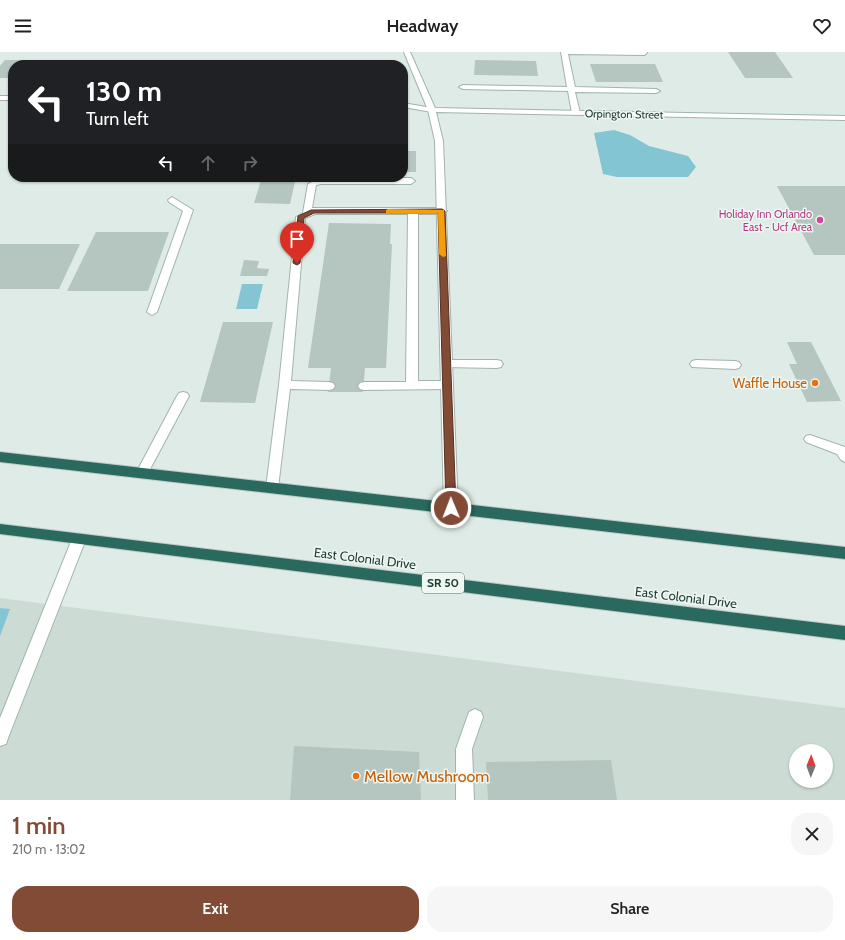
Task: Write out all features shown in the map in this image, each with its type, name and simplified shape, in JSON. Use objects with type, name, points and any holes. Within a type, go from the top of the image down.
[{"type":"highway","points":[[0,457],[845,553]]},
{"type":"highway","name":"East Colonial Drive","points":[[0,529],[845,633]]},
{"type":"street","points":[[407,52],[432,110],[439,141],[451,508]]},
{"type":"street","points":[[576,113],[564,52],[644,53]]},
{"type":"street","points":[[463,87],[656,91]]},
{"type":"street","name":"Orpington Street","points":[[408,106],[432,110],[845,118]]},
{"type":"street","points":[[272,488],[304,215],[312,184],[317,182]]},
{"type":"street","points":[[152,312],[188,210],[172,200]]},
{"type":"street","points":[[304,215],[314,211],[442,211]]},
{"type":"street","points":[[412,386],[413,211]]},
{"type":"street","points":[[447,364],[497,364]]},
{"type":"street","points":[[696,364],[735,365]]},
{"type":"street","points":[[285,385],[329,386]]},
{"type":"street","points":[[364,386],[447,385]]},
{"type":"street","points":[[142,473],[183,396]]},
{"type":"street","points":[[810,439],[842,451],[845,457]]},
{"type":"street","points":[[0,738],[79,539]]},
{"type":"street","points":[[465,800],[464,749],[475,717]]},
{"type":"shaded area","points":[[0,598],[845,708],[845,800],[0,800]]},
{"type":"water","points":[[614,130],[630,135],[649,146],[688,156],[696,167],[688,177],[617,177],[603,174],[594,133]]},
{"type":"water","points":[[242,284],[263,284],[257,309],[236,309]]},
{"type":"water","points":[[0,608],[10,609],[0,636]]},
{"type":"building","points":[[728,52],[775,52],[793,78],[745,78]]},
{"type":"building","points":[[5,60],[8,60],[8,78],[0,78],[0,66]]},
{"type":"building","points":[[475,60],[536,61],[538,76],[474,75]]},
{"type":"building","points":[[590,64],[655,64],[663,82],[596,82]]},
{"type":"building","points":[[408,151],[416,151],[416,172],[408,172]]},
{"type":"building","points":[[260,182],[295,182],[290,204],[254,203]]},
{"type":"building","name":"Holiday Inn Orlando East - Ucf Area","points":[[777,186],[845,186],[845,255],[814,255]]},
{"type":"building","points":[[329,223],[391,224],[390,244],[392,244],[386,368],[365,368],[363,392],[328,392],[331,368],[308,368]]},
{"type":"building","points":[[96,232],[169,232],[148,291],[67,291]]},
{"type":"building","points":[[0,244],[80,244],[59,289],[0,289]]},
{"type":"building","points":[[244,260],[259,261],[257,268],[269,269],[267,276],[240,276]]},
{"type":"building","points":[[223,322],[273,322],[255,403],[200,402]]},
{"type":"building","name":"Waffle House","points":[[787,342],[811,342],[841,401],[807,402],[789,364],[797,364]]},
{"type":"building","name":"Mellow Mushroom","points":[[294,746],[419,752],[421,800],[290,800]]},
{"type":"building","points":[[611,760],[617,800],[488,800],[486,762]]},
{"type":"slow traffic","points":[[388,211],[442,211],[443,254]]},
{"type":"place","name":"Holiday Inn Orlando East - Ucf Area","points":[[820,220]]},
{"type":"place","name":"Waffle House","points":[[815,383]]},
{"type":"place","name":"Mellow Mushroom","points":[[356,776]]},
{"type":"route","points":[[297,263],[301,216],[314,211],[442,211],[451,508]]}]
